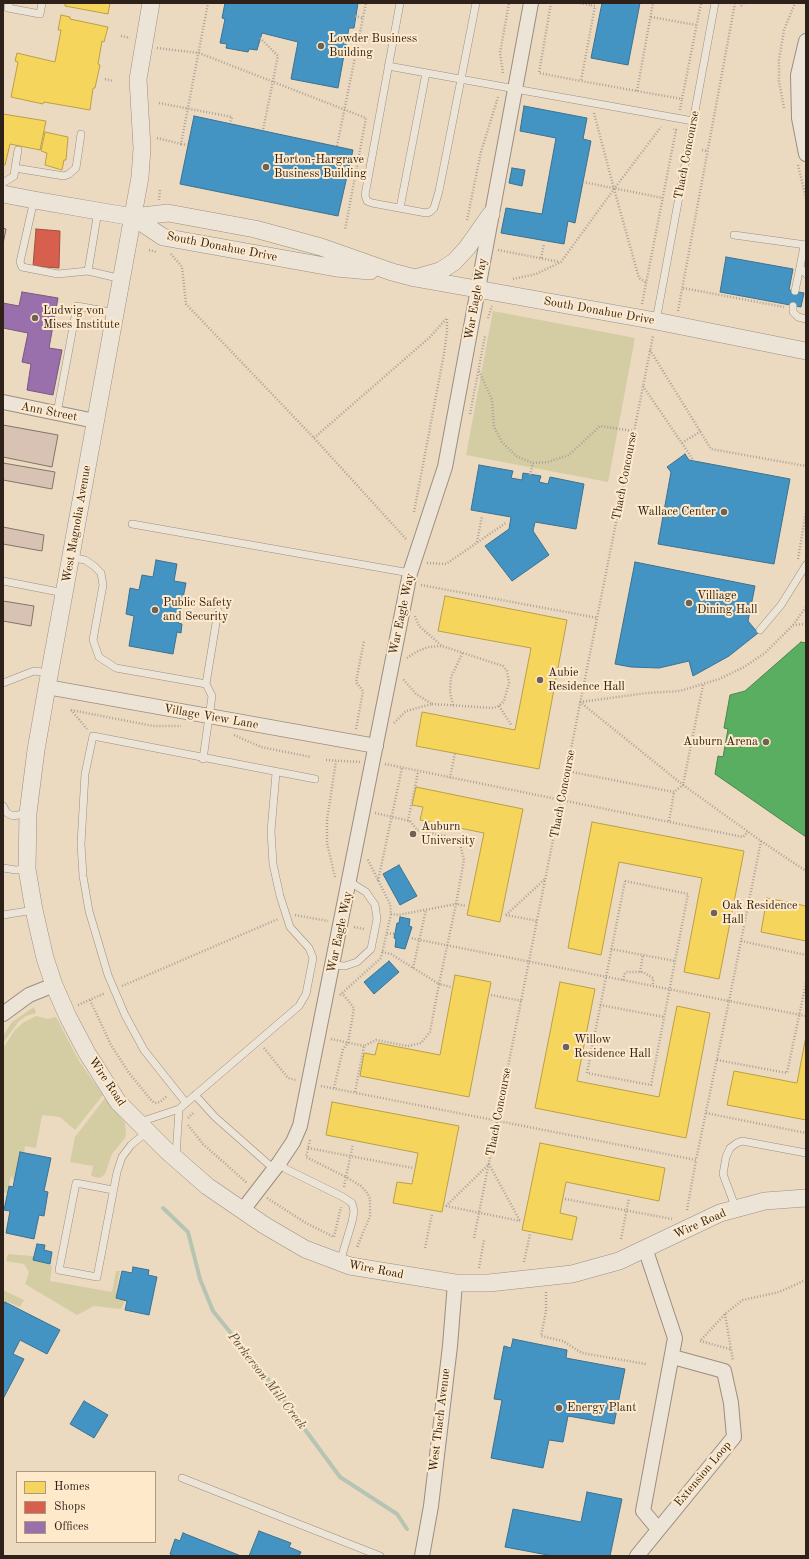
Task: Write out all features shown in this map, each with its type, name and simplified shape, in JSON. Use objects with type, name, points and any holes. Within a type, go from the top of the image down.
[{"type":"street","name":"West Magnolia Avenue","points":[[54,985],[45,958],[34,910],[27,869],[28,813],[36,750],[48,680],[140,177],[142,148],[138,78],[151,3]]},
{"type":"street","name":"War Eagle Way","points":[[242,1211],[277,1167],[293,1142],[300,1126],[333,965],[343,882],[376,746],[410,572],[445,467],[530,3]]},
{"type":"street","points":[[806,41],[798,75],[799,118],[806,154]]},
{"type":"street","points":[[3,194],[133,217]]},
{"type":"street","name":"South Donahue Drive","points":[[133,217],[168,213],[255,229],[321,247],[392,272],[415,278],[478,290],[657,314],[806,351]]},
{"type":"street","points":[[415,278],[429,276],[454,262],[467,248],[491,214]]},
{"type":"street","name":"South Donahue Drive","points":[[133,217],[163,237],[336,268],[392,272]]},
{"type":"street","name":"Ann Street","points":[[3,402],[96,421]]},
{"type":"street","name":"Village View Lane","points":[[48,680],[209,717],[376,746]]},
{"type":"street","points":[[3,1014],[29,995],[54,985]]},
{"type":"street","name":"Wire Road","points":[[54,985],[68,1017],[87,1053],[118,1102],[176,1160],[207,1186],[242,1211],[305,1249],[350,1266],[455,1283],[489,1283],[572,1274],[620,1261],[720,1213],[765,1201],[806,1198]]},
{"type":"street","points":[[646,1248],[675,1338],[673,1357],[643,1511],[658,1529]]},
{"type":"street","name":"West Thach Avenue","points":[[422,1556],[431,1506],[450,1346],[455,1283]]},
{"type":"street","name":"Extension Loop","points":[[637,1556],[734,1437],[731,1403],[724,1371],[673,1357]]},
{"type":"lane","points":[[9,3],[8,8],[40,14],[42,3]]},
{"type":"lane","points":[[400,3],[365,195],[367,201],[372,203],[426,213],[430,212],[434,208],[476,3]]},
{"type":"lane","name":"Thach Concourse","points":[[657,314],[714,3]]},
{"type":"lane","points":[[388,66],[514,91],[693,121]]},
{"type":"lane","points":[[400,208],[426,73]]},
{"type":"lane","points":[[16,168],[64,176],[69,174],[76,168],[81,134]]},
{"type":"lane","points":[[3,183],[14,176],[18,150]]},
{"type":"lane","points":[[34,200],[20,262],[22,267],[58,274],[88,271],[122,279]]},
{"type":"lane","points":[[88,271],[98,211]]},
{"type":"lane","points":[[734,235],[805,246],[795,291]]},
{"type":"lane","points":[[800,267],[806,274]]},
{"type":"lane","points":[[58,413],[77,306],[116,313]]},
{"type":"lane","points":[[789,307],[798,317],[806,319]]},
{"type":"lane","points":[[132,524],[410,572]]},
{"type":"lane","points":[[70,557],[85,560],[94,566],[100,573],[103,585],[93,640],[99,657],[116,668],[206,684]]},
{"type":"lane","points":[[760,630],[781,605],[806,565]]},
{"type":"lane","points":[[3,582],[64,593]]},
{"type":"lane","points":[[202,759],[212,696],[206,684],[218,611]]},
{"type":"lane","points":[[3,683],[34,671],[48,680]]},
{"type":"lane","points":[[186,1102],[144,1050],[125,1016],[98,945],[83,876],[80,844],[85,774],[93,736],[202,759],[315,779]]},
{"type":"lane","points":[[113,1190],[76,1183],[60,1270],[97,1277],[113,1190],[122,1156],[143,1128],[160,1117],[179,1109],[299,1006],[306,994],[313,958],[309,948],[290,927],[280,896],[273,864],[271,831],[276,773]]},
{"type":"lane","points":[[3,806],[7,812],[13,816],[28,813]]},
{"type":"lane","points":[[3,868],[16,870],[27,869]]},
{"type":"lane","points":[[333,965],[345,966],[357,962],[371,949],[377,919],[375,905],[366,892],[343,882]]},
{"type":"lane","points":[[3,915],[34,910]]},
{"type":"lane","points":[[195,1095],[215,1117],[277,1167],[286,1169],[343,1197],[352,1203],[354,1210],[340,1262]]},
{"type":"lane","points":[[176,1160],[179,1109]]},
{"type":"lane","points":[[736,1209],[723,1174],[726,1157],[734,1146],[742,1141],[806,1153]]},
{"type":"lane","points":[[182,1478],[380,1556]]},
{"type":"path","points":[[180,144],[208,3]]},
{"type":"path","points":[[337,146],[346,110],[366,3]]},
{"type":"path","points":[[503,75],[500,53],[509,3]]},
{"type":"path","points":[[551,3],[539,73],[682,99]]},
{"type":"path","points":[[580,3],[595,6],[581,81]]},
{"type":"path","points":[[637,91],[653,3]]},
{"type":"path","points":[[680,112],[700,3]]},
{"type":"path","points":[[678,312],[735,3]]},
{"type":"path","points":[[741,6],[744,3]]},
{"type":"path","points":[[785,112],[779,81],[779,60],[784,30],[795,3]]},
{"type":"path","points":[[355,16],[363,18]]},
{"type":"path","points":[[651,17],[696,25]]},
{"type":"path","points":[[121,36],[131,38]]},
{"type":"path","points":[[260,38],[278,56],[263,130]]},
{"type":"path","points":[[163,49],[199,53],[366,118],[345,230]]},
{"type":"path","points":[[105,79],[113,81]]},
{"type":"path","points":[[465,225],[481,152],[499,96]]},
{"type":"path","points":[[159,103],[232,117],[230,123]]},
{"type":"path","points":[[600,114],[593,113],[639,278],[647,283]]},
{"type":"path","points":[[642,305],[676,130],[654,125]]},
{"type":"path","points":[[508,281],[536,274],[561,262],[661,126]]},
{"type":"path","points":[[158,138],[188,145]]},
{"type":"path","points":[[673,145],[680,146]]},
{"type":"path","points":[[702,150],[708,151]]},
{"type":"path","points":[[583,182],[663,198]]},
{"type":"path","points":[[159,198],[160,190]]},
{"type":"path","points":[[541,258],[544,244]]},
{"type":"path","points":[[494,256],[495,249],[561,262]]},
{"type":"path","points":[[149,250],[157,252]]},
{"type":"path","points":[[164,253],[172,254],[182,267],[186,304],[314,438],[410,543],[410,534]]},
{"type":"path","points":[[683,288],[789,307]]},
{"type":"path","points":[[314,438],[430,337],[446,318],[447,330],[444,354],[413,518]]},
{"type":"path","name":"Thach Concourse","points":[[474,1238],[568,771],[580,702],[598,618],[633,431],[650,350],[701,431]]},
{"type":"path","points":[[479,371],[492,400],[494,427],[502,442],[516,456],[532,463],[548,462],[569,455],[600,426],[633,431]]},
{"type":"path","points":[[643,385],[694,461]]},
{"type":"path","points":[[682,443],[701,431],[711,449],[806,466]]},
{"type":"path","points":[[530,475],[532,463]]},
{"type":"path","points":[[797,562],[806,512]]},
{"type":"path","points":[[477,542],[482,516]]},
{"type":"path","points":[[425,562],[446,564],[507,522]]},
{"type":"path","points":[[420,584],[598,618]]},
{"type":"path","points":[[580,702],[647,693],[680,692],[719,680],[749,664],[765,653],[793,625],[806,607]]},
{"type":"path","points":[[414,614],[419,626],[442,646]]},
{"type":"path","points":[[793,625],[806,624]]},
{"type":"path","points":[[355,733],[363,691],[356,682],[364,641]]},
{"type":"path","points":[[392,726],[398,717],[406,711],[432,704],[493,708],[499,706],[507,694],[509,683],[507,671],[503,666],[463,652],[442,646],[428,647],[405,659]]},
{"type":"path","points":[[453,705],[450,692],[452,677],[463,652]]},
{"type":"path","points":[[401,677],[416,694],[432,704]]},
{"type":"path","points":[[669,821],[674,792],[684,785],[703,685]]},
{"type":"path","points":[[580,702],[684,785],[748,832],[806,871]]},
{"type":"path","points":[[499,706],[512,726]]},
{"type":"path","points":[[93,736],[70,710],[153,726],[188,726]]},
{"type":"path","points":[[227,732],[261,747],[311,757]]},
{"type":"path","points":[[450,778],[455,753]]},
{"type":"path","points":[[326,760],[365,762]]},
{"type":"path","points":[[336,761],[327,820],[327,843],[343,882]]},
{"type":"path","points":[[383,771],[384,764],[743,837],[748,832]]},
{"type":"path","points":[[378,881],[402,768]]},
{"type":"path","points":[[568,771],[674,792]]},
{"type":"path","points":[[408,821],[418,772]]},
{"type":"path","points":[[373,820],[376,806]]},
{"type":"path","points":[[332,1032],[330,1039],[364,1046],[376,1040],[408,1046],[417,1045],[425,1040],[430,1032],[456,904],[464,860],[460,844],[445,836],[417,830],[408,821],[374,813]]},
{"type":"path","points":[[687,1210],[761,840]]},
{"type":"path","points":[[339,996],[381,958],[391,914],[390,904],[367,858],[367,853]]},
{"type":"path","points":[[538,921],[506,915],[546,878]]},
{"type":"path","points":[[625,882],[688,894],[675,961],[651,1085],[587,1073],[625,882]]},
{"type":"path","points":[[391,914],[398,915],[456,904],[466,906]]},
{"type":"path","points":[[413,968],[426,910]]},
{"type":"path","points":[[328,921],[330,913]]},
{"type":"path","points":[[76,1006],[286,915],[290,914],[332,921]]},
{"type":"path","points":[[349,926],[364,929]]},
{"type":"path","points":[[387,933],[394,934]]},
{"type":"path","points":[[410,938],[806,1016]]},
{"type":"path","points":[[741,941],[806,955]]},
{"type":"path","points":[[612,949],[675,961]]},
{"type":"path","points":[[382,952],[391,954],[439,984],[451,987]]},
{"type":"path","points":[[640,972],[643,955]]},
{"type":"path","points":[[623,980],[624,973],[640,972],[653,978],[653,986]]},
{"type":"path","points":[[717,1060],[787,1074],[806,983]]},
{"type":"path","points":[[334,1088],[343,1049],[348,1043],[354,1008],[342,993]]},
{"type":"path","points":[[492,995],[522,1001]]},
{"type":"path","points":[[90,1000],[111,1045],[129,1073],[155,1103],[160,1102],[167,1096]]},
{"type":"path","points":[[600,1005],[664,1017]]},
{"type":"path","points":[[258,1041],[288,1078],[302,1082]]},
{"type":"path","points":[[355,1092],[364,1046]]},
{"type":"path","points":[[322,1078],[321,1086],[696,1160]]},
{"type":"path","points":[[193,1113],[185,1122],[203,1144],[258,1192],[295,1217],[334,1237],[353,1144]]},
{"type":"path","points":[[706,1113],[806,1133]]},
{"type":"path","points":[[308,1148],[413,1168]]},
{"type":"path","points":[[307,1155],[306,1157],[346,1177]]},
{"type":"path","points":[[489,1164],[520,1221],[479,1213],[446,1206],[489,1164]]},
{"type":"path","points":[[621,1239],[629,1198]]},
{"type":"path","points":[[565,1199],[672,1219]]},
{"type":"path","points":[[425,1248],[432,1214]]},
{"type":"path","points":[[524,1262],[530,1234]]},
{"type":"path","points":[[479,1269],[484,1240]]},
{"type":"path","points":[[731,1350],[700,1341],[726,1313],[743,1300],[779,1292],[806,1280]]},
{"type":"path","points":[[546,1292],[546,1311],[542,1336],[563,1341],[582,1353],[646,1364]]},
{"type":"shaded area","points":[[493,311],[635,338],[608,482],[466,455]]},
{"type":"shaded area","points":[[34,1007],[36,1013],[26,1016],[19,1021],[3,1043],[3,1036],[12,1022]]},
{"type":"shaded area","points":[[36,1016],[48,1019],[56,1017],[79,1061],[103,1095],[75,1130],[60,1117],[42,1115],[36,1148],[25,1146],[24,1153],[20,1152],[15,1182],[11,1176],[7,1193],[3,1192],[3,1048],[15,1030],[24,1022]]},
{"type":"shaded area","points":[[105,1098],[125,1123],[126,1133],[125,1138],[112,1154],[105,1174],[100,1178],[91,1176],[93,1166],[70,1162],[75,1137]]},
{"type":"shaded area","points":[[8,1254],[33,1256],[52,1266],[50,1281],[112,1292],[116,1271],[120,1271],[116,1292],[127,1296],[121,1309],[94,1306],[77,1315],[25,1284],[29,1272],[24,1264],[6,1261]]},
{"type":"shaded area","points":[[3,1290],[24,1300],[20,1307],[3,1300]]},
{"type":"building: Homes","points":[[65,3],[110,3],[108,14],[65,6]]},
{"type":"building: Homes","points":[[61,15],[70,17],[70,19],[108,27],[104,42],[102,41],[98,64],[100,65],[95,88],[93,88],[90,110],[44,102],[43,104],[11,97],[18,62],[15,61],[17,53],[55,62],[61,30],[58,30]]},
{"type":"building: Homes","points":[[3,114],[46,121],[40,150],[10,144],[5,165],[3,165]]},
{"type":"building: Homes","points":[[45,132],[68,137],[66,160],[64,160],[62,170],[45,165],[47,153],[41,151]]},
{"type":"building: Homes","name":"Aubie Residence Hall","points":[[445,596],[567,620],[539,769],[416,746],[422,712],[515,730],[531,648],[438,631]]},
{"type":"building: Homes","points":[[416,787],[523,809],[500,922],[467,915],[484,833],[420,820],[423,807],[412,805]]},
{"type":"building: Homes","name":"Oak Residence Hall","points":[[592,822],[744,851],[719,979],[684,972],[702,878],[619,862],[601,955],[568,948]]},
{"type":"building: Homes","points":[[767,898],[806,906],[806,941],[761,932]]},
{"type":"building: Homes","points":[[455,975],[491,982],[469,1097],[360,1076],[364,1053],[375,1055],[378,1043],[440,1055]]},
{"type":"building: Homes","name":"Willow Residence Hall","points":[[560,982],[595,989],[577,1081],[659,1097],[677,1006],[710,1013],[686,1138],[535,1108]]},
{"type":"building: Homes","points":[[806,1036],[806,1120],[727,1105],[734,1071],[797,1083]]},
{"type":"building: Homes","points":[[332,1102],[459,1126],[442,1212],[393,1203],[397,1182],[412,1184],[418,1153],[326,1135]]},
{"type":"building: Homes","points":[[540,1143],[665,1168],[659,1201],[566,1182],[560,1213],[577,1217],[572,1240],[522,1230]]},
{"type":"building: Shops","points":[[36,229],[60,231],[59,268],[33,266]]},
{"type":"building: Offices","points":[[22,292],[58,298],[49,348],[62,350],[53,395],[27,390],[31,364],[22,362],[28,333],[3,328],[3,303],[19,306]]},
{"type":"building: Schools","name":"Lowder Business Building","points":[[225,3],[358,3],[354,28],[349,28],[338,88],[291,79],[298,42],[262,33],[257,50],[249,49],[248,52],[226,48],[227,44],[220,43],[225,19],[222,18]]},
{"type":"building: Schools","points":[[602,3],[640,3],[628,65],[591,58]]},
{"type":"building: Schools","points":[[524,106],[587,118],[583,139],[591,141],[575,223],[568,221],[564,244],[501,233],[506,208],[542,214],[556,138],[520,131]]},
{"type":"building: Schools","name":"Horton-Hargrave Business Building","points":[[194,116],[353,150],[338,216],[180,184]]},
{"type":"building: Schools","points":[[512,168],[525,170],[522,186],[509,183]]},
{"type":"building: Schools","points":[[726,257],[793,269],[789,290],[804,293],[801,307],[720,292]]},
{"type":"building: Schools","name":"Wallace Center","points":[[685,454],[689,460],[790,479],[774,564],[658,544],[671,472],[667,467]]},
{"type":"building: Schools","points":[[479,465],[513,471],[511,478],[522,480],[523,473],[541,476],[539,482],[548,484],[550,477],[584,484],[576,529],[535,522],[533,531],[549,555],[512,581],[485,546],[509,529],[511,517],[471,510]]},
{"type":"building: Schools","points":[[156,560],[177,564],[174,581],[186,583],[178,623],[182,624],[181,633],[177,632],[173,654],[129,646],[134,616],[126,614],[130,588],[139,590],[142,575],[153,577]]},
{"type":"building: Schools","name":"Villiage Dining Hall","points":[[635,562],[755,586],[748,621],[758,633],[729,656],[693,676],[689,661],[659,668],[631,667],[615,664]]},
{"type":"building: Schools","points":[[399,865],[417,896],[400,905],[383,874]]},
{"type":"building: Schools","points":[[400,917],[410,919],[409,926],[412,927],[405,949],[395,947],[396,939],[394,938],[397,923],[399,923]]},
{"type":"building: Schools","points":[[389,961],[399,972],[374,994],[364,982]]},
{"type":"building: Schools","points":[[20,1152],[51,1158],[44,1191],[48,1192],[44,1216],[39,1215],[34,1239],[6,1233],[10,1211],[4,1210],[9,1186],[13,1187]]},
{"type":"building: Schools","points":[[37,1244],[45,1245],[44,1250],[52,1252],[50,1264],[33,1260]]},
{"type":"building: Schools","points":[[133,1267],[149,1270],[148,1275],[157,1277],[149,1315],[125,1310],[127,1301],[116,1298],[122,1271],[132,1273]]},
{"type":"building: Schools","points":[[5,1302],[60,1330],[47,1354],[20,1340],[13,1354],[24,1359],[3,1399],[3,1306]]},
{"type":"building: Schools","name":"Energy Plant","points":[[513,1339],[567,1350],[566,1358],[625,1369],[614,1424],[568,1416],[563,1442],[549,1440],[543,1468],[491,1458],[502,1400],[494,1399],[504,1346],[511,1348]]},
{"type":"building: Schools","points":[[84,1401],[108,1415],[94,1438],[70,1424]]},
{"type":"building: Schools","points":[[587,1492],[622,1499],[610,1556],[553,1556],[505,1547],[513,1509],[581,1522]]},
{"type":"building: Schools","points":[[259,1531],[291,1543],[289,1547],[301,1552],[299,1556],[249,1556]]},
{"type":"building: Schools","points":[[183,1533],[241,1556],[174,1556],[170,1554],[175,1539],[180,1541]]},
{"type":"building: Public","name":"Auburn Arena","points":[[801,642],[806,643],[806,837],[715,774],[718,756],[723,757],[728,729],[724,728],[730,695],[745,691]]},
{"type":"building: Other","points":[[3,228],[6,229],[3,244]]},
{"type":"building: Other","points":[[3,425],[58,435],[52,467],[3,457]]},
{"type":"building: Other","points":[[3,463],[55,472],[52,489],[3,480]]},
{"type":"building: Other","points":[[3,527],[44,535],[42,551],[3,544]]},
{"type":"building: Other","points":[[3,601],[34,606],[31,626],[3,621]]},
{"type":"waterway","name":"Parkerson Mill Creek","points":[[163,1208],[188,1232],[200,1279],[213,1311],[264,1374],[340,1477],[397,1514],[407,1529]]},
{"type":"place","name":"Lowder Business Building","points":[[321,46]]},
{"type":"place","name":"Horton-Hargrave Business Building","points":[[266,167]]},
{"type":"place","name":"Ludwig von Mises Institute","points":[[35,318]]},
{"type":"place","name":"Wallace Center","points":[[724,512]]},
{"type":"place","name":"Villiage Dining Hall","points":[[689,603]]},
{"type":"place","name":"Public Safety and Security","points":[[155,610]]},
{"type":"place","name":"Aubie Residence Hall","points":[[540,680]]},
{"type":"place","name":"Auburn Arena","points":[[766,742]]},
{"type":"place","name":"Auburn University","points":[[413,834]]},
{"type":"place","name":"Oak Residence Hall","points":[[714,913]]},
{"type":"place","name":"Willow Residence Hall","points":[[566,1047]]},
{"type":"place","name":"Energy Plant","points":[[559,1408]]}]
